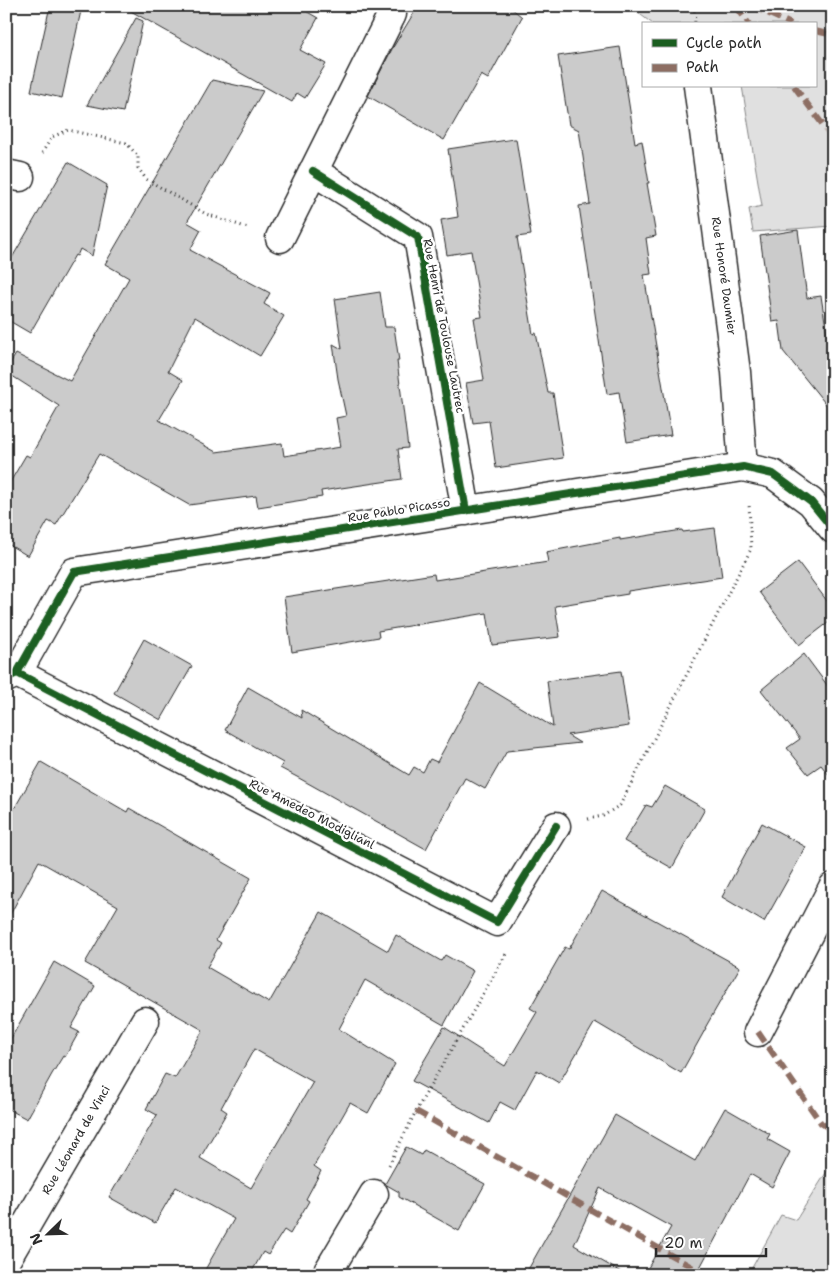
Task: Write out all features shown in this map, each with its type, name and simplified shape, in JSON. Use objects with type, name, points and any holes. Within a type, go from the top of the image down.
[{"type":"street","points":[[280,238],[392,14]]},
{"type":"street","name":"Rue Honoré Daumier","points":[[698,88],[736,372],[742,467]]},
{"type":"street","name":"Rue Henri de Toulouse Lautrec","points":[[314,171],[418,238],[466,510]]},
{"type":"street","name":"Rue Pablo Picasso","points":[[12,676],[74,572],[742,467],[773,474],[811,502],[833,529]]},
{"type":"street","name":"Rue Amedeo Modiglianl","points":[[12,676],[496,922]]},
{"type":"street","points":[[496,922],[556,826]]},
{"type":"street","points":[[758,1032],[833,886]]},
{"type":"street","name":"Rue Léonard de Vinci","points":[[6,1260],[145,1021]]},
{"type":"street","points":[[326,1275],[374,1194]]},
{"type":"path","points":[[694,6],[695,22]]},
{"type":"path","points":[[13,176],[31,170],[52,137],[68,130],[126,143],[138,156],[138,168],[146,179],[206,214],[280,238]]},
{"type":"path","points":[[556,826],[602,816],[620,805],[751,549],[750,510],[742,467]]},
{"type":"path","points":[[374,1194],[416,1111],[511,946],[496,922]]},
{"type":"shaded area","points":[[629,6],[833,6],[833,226],[753,232],[749,209],[762,206],[742,88],[816,88],[816,22],[650,22]]},
{"type":"shaded area","points":[[833,1162],[833,1275],[748,1275],[781,1215],[796,1220]]},
{"type":"building","points":[[50,6],[82,6],[62,98],[31,91]]},
{"type":"building","points":[[122,6],[297,6],[318,18],[300,50],[326,64],[305,98],[297,93],[292,102]]},
{"type":"building","points":[[418,6],[509,6],[522,17],[488,79],[481,75],[444,140],[368,96],[392,49]]},
{"type":"building","points":[[136,18],[143,21],[123,112],[87,105]]},
{"type":"building","points":[[620,47],[635,143],[642,141],[656,236],[646,238],[651,274],[644,275],[671,435],[627,442],[619,392],[607,394],[579,206],[590,204],[579,130],[569,125],[558,56]]},
{"type":"building","points":[[212,80],[263,91],[187,222],[201,230],[190,250],[270,293],[264,304],[284,316],[260,356],[195,317],[168,371],[183,380],[159,420],[216,452],[282,443],[284,456],[341,447],[336,418],[346,416],[333,344],[342,349],[335,299],[380,292],[385,327],[394,327],[399,361],[397,361],[408,448],[398,449],[402,479],[321,491],[322,497],[258,507],[256,496],[189,505],[99,454],[56,525],[48,521],[28,556],[6,543],[6,489],[26,455],[30,457],[59,406],[6,372],[6,370],[16,354],[70,381],[129,278],[105,264]]},
{"type":"building","points":[[516,139],[531,235],[517,237],[533,334],[536,333],[548,393],[553,393],[563,458],[496,468],[489,421],[473,423],[466,383],[484,380],[474,318],[482,317],[471,251],[447,255],[441,220],[458,217],[448,149]]},
{"type":"building","points":[[68,162],[107,185],[92,256],[80,249],[77,256],[75,255],[30,333],[6,319],[6,268]]},
{"type":"building","points":[[798,230],[807,298],[821,296],[833,372],[833,413],[783,351],[779,321],[772,322],[760,236]]},
{"type":"building","points":[[715,528],[722,577],[628,591],[628,594],[555,606],[560,637],[492,645],[487,613],[378,631],[379,637],[292,652],[284,597],[434,574],[435,580],[548,562],[546,552],[620,538],[620,540],[682,530],[683,532]]},
{"type":"building","points":[[798,562],[833,609],[833,619],[799,645],[759,592]]},
{"type":"building","points":[[144,639],[192,666],[161,720],[114,693]]},
{"type":"building","points":[[804,654],[833,693],[833,780],[821,765],[808,774],[787,748],[800,739],[761,690]]},
{"type":"building","points":[[621,671],[629,726],[567,735],[580,743],[507,751],[485,789],[465,778],[426,849],[280,768],[283,763],[225,730],[248,687],[302,718],[301,710],[409,775],[414,767],[423,772],[430,759],[437,762],[480,683],[553,727],[547,681]]},
{"type":"building","points":[[41,762],[127,812],[129,808],[251,878],[216,940],[221,943],[207,967],[269,1003],[321,912],[388,951],[396,935],[441,961],[445,955],[473,971],[444,1025],[365,980],[339,1029],[395,1064],[368,1113],[350,1103],[314,1166],[321,1171],[306,1199],[309,1201],[290,1234],[284,1230],[268,1255],[263,1252],[250,1275],[202,1275],[234,1219],[176,1187],[155,1223],[109,1197],[157,1115],[146,1109],[165,1074],[175,1078],[203,1030],[85,963],[118,906],[39,861],[6,922],[6,823]],"holes":[[[254,1049],[313,1082],[251,1188],[200,1158],[227,1112],[221,1108]]]},
{"type":"building","points":[[665,786],[705,809],[672,868],[624,841],[646,805],[652,807]]},
{"type":"building","points":[[762,823],[806,847],[764,922],[722,897]]},
{"type":"building","points":[[602,891],[740,967],[681,1073],[595,1022],[559,1083],[537,1070],[515,1110],[500,1102],[489,1123],[412,1081],[444,1027],[505,1066],[537,1012],[530,1008],[565,947],[569,949]]},
{"type":"building","points":[[54,962],[95,986],[71,1028],[79,1032],[65,1057],[63,1056],[52,1074],[27,1119],[6,1108],[6,1047]]},
{"type":"building","points":[[725,1108],[770,1134],[767,1139],[790,1152],[772,1187],[750,1174],[696,1275],[644,1275],[671,1227],[600,1188],[574,1245],[626,1275],[525,1275],[615,1115],[695,1161]]},
{"type":"building","points":[[406,1147],[421,1155],[424,1150],[485,1184],[459,1231],[399,1197],[399,1192],[385,1184]]},
{"type":"marked path","points":[[736,6],[748,22]]},
{"type":"marked path","points":[[752,6],[787,22]]},
{"type":"marked path","points":[[816,31],[833,35]]},
{"type":"marked path","points":[[795,88],[826,129],[833,143]]},
{"type":"marked path","points":[[758,1032],[821,1123],[833,1131]]},
{"type":"marked path","points":[[416,1111],[706,1275]]},
{"type":"cycle path","points":[[313,171],[418,237],[466,511]]},
{"type":"cycle path","points":[[6,678],[17,673],[74,572],[743,467],[773,474],[811,502],[833,529]]},
{"type":"cycle path","points":[[17,673],[497,922],[556,826]]}]
